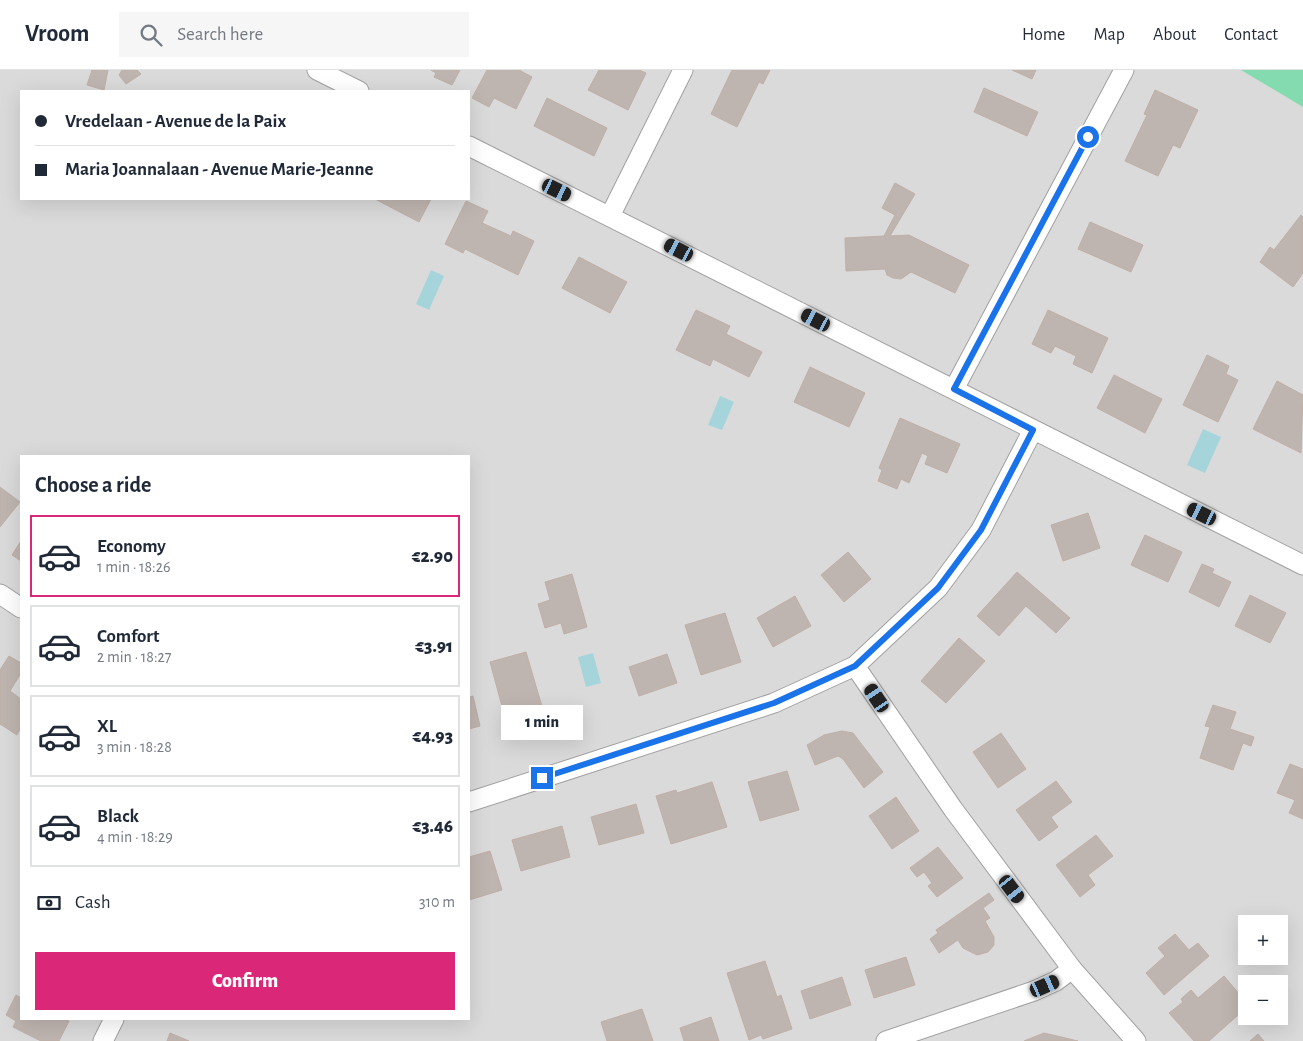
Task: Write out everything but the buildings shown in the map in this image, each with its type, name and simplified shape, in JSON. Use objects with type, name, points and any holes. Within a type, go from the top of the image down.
[{"type":"street","points":[[317,70],[357,90]]},
{"type":"street","points":[[610,216],[683,70]]},
{"type":"street","points":[[954,389],[1124,70]]},
{"type":"street","points":[[470,146],[1303,565]]},
{"type":"street","points":[[470,802],[751,712],[813,687],[855,666],[938,588],[981,530],[1033,430]]},
{"type":"street","points":[[0,594],[20,607]]},
{"type":"street","points":[[855,666],[953,809],[1072,969],[1136,1041]]},
{"type":"street","points":[[886,1041],[1034,991],[1056,981],[1072,969]]},
{"type":"street","points":[[103,1041],[114,1020]]},
{"type":"shaded area","points":[[0,70],[1303,70],[1303,1041],[0,1041]]},
{"type":"green space","points":[[1241,70],[1303,70],[1303,107]]},
{"type":"water","points":[[431,270],[444,276],[429,310],[416,304]]},
{"type":"water","points":[[720,396],[734,402],[722,430],[708,425]]},
{"type":"water","points":[[1203,429],[1221,437],[1205,473],[1187,465]]},
{"type":"water","points":[[593,653],[601,683],[586,687],[578,657]]},
{"type":"route","points":[[542,778],[743,714],[813,687],[855,666],[887,638],[938,588],[981,530],[1033,430],[954,389],[1088,137]]}]
